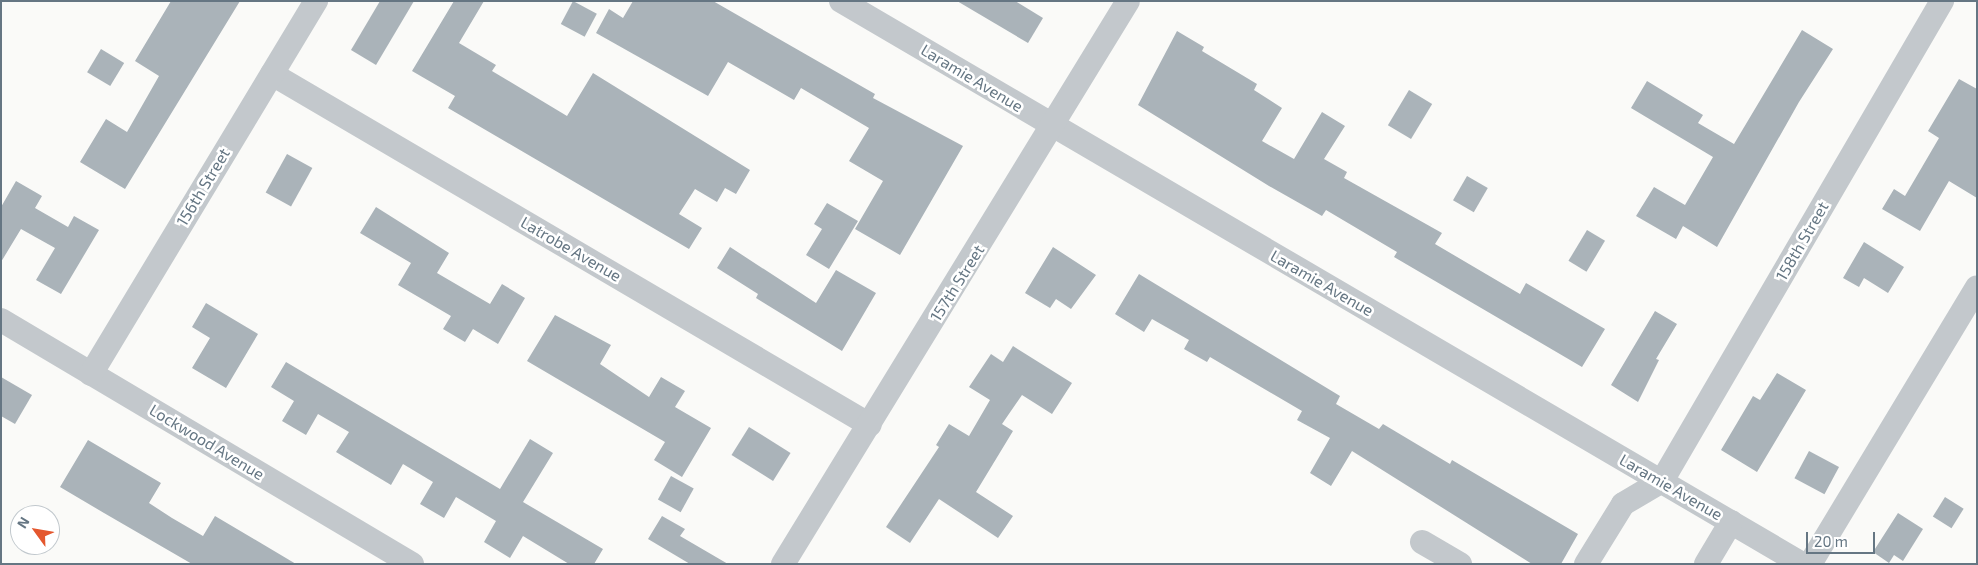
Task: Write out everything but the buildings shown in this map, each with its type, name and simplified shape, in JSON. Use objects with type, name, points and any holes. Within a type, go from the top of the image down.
[{"type":"street","name":"156th Street","points":[[91,374],[316,1]]},
{"type":"street","name":"Laramie Avenue","points":[[841,1],[1802,564]]},
{"type":"street","name":"157th Street","points":[[784,563],[1128,1]]},
{"type":"street","name":"158th Street","points":[[1662,481],[1942,1]]},
{"type":"street","name":"Latrobe Avenue","points":[[272,74],[870,425]]},
{"type":"street","points":[[1810,564],[1977,287]]},
{"type":"street","name":"Lockwood Avenue","points":[[1,320],[412,564]]},
{"type":"street","points":[[1586,564],[1623,504],[1662,481]]},
{"type":"street","points":[[1706,564],[1731,522]]},
{"type":"street","points":[[1422,542],[1460,564]]}]
